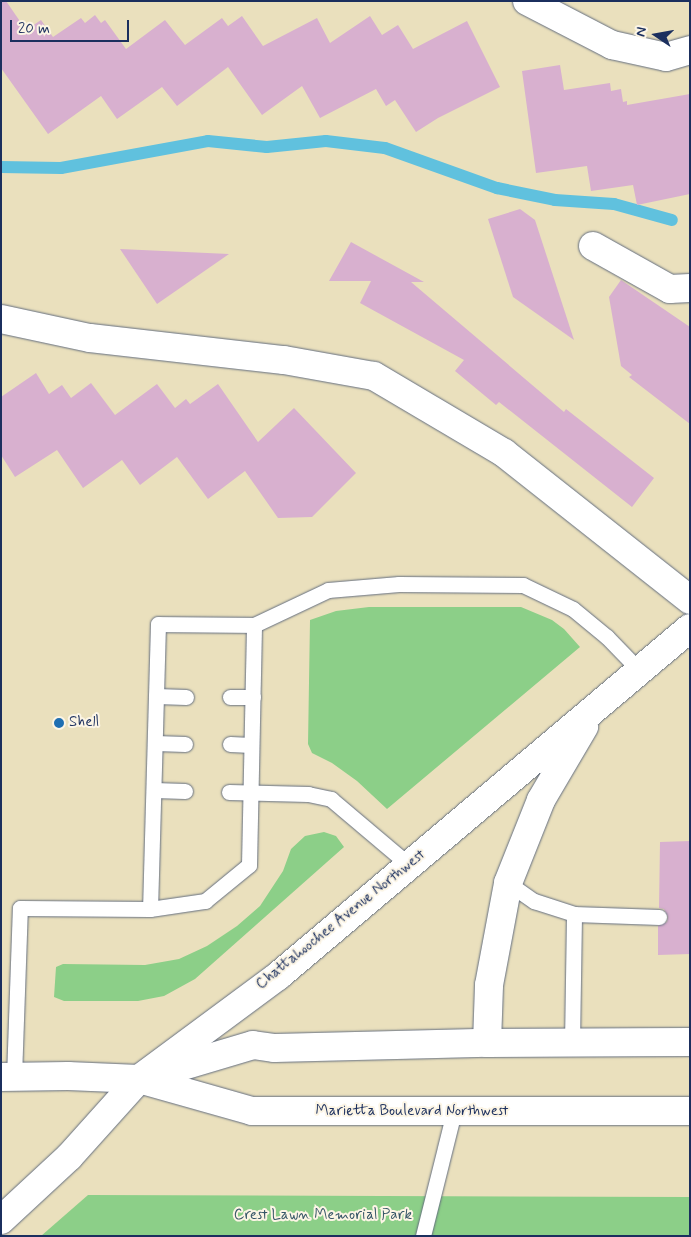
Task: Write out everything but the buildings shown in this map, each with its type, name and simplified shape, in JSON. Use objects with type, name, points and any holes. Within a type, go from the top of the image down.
[{"type":"street","points":[[527,1],[612,45],[666,57],[690,50]]},
{"type":"street","points":[[593,246],[670,289],[690,288]]},
{"type":"street","points":[[1,319],[90,338],[284,360],[374,376],[504,453],[690,600]]},
{"type":"street","name":"Chattahoochee Avenue Northwest","points":[[1,1220],[69,1157],[139,1079],[278,976],[690,628]]},
{"type":"street","points":[[487,1043],[489,985],[508,883],[541,800],[595,709]]},
{"type":"street","points":[[8,1077],[68,1076],[139,1079],[253,1045],[275,1048],[487,1043],[690,1042]]},
{"type":"street","name":"Marietta Boulevard Northwest","points":[[139,1079],[252,1111],[690,1111]]},
{"type":"lane","points":[[150,909],[158,624],[254,624],[328,590],[399,584],[523,585],[573,609],[607,637],[640,671]]},
{"type":"lane","points":[[8,1077],[20,908],[150,909],[204,901],[249,865],[254,624]]},
{"type":"lane","points":[[156,696],[186,698]]},
{"type":"lane","points":[[230,697],[253,696]]},
{"type":"lane","points":[[155,743],[185,744]]},
{"type":"lane","points":[[230,744],[251,745]]},
{"type":"lane","points":[[154,790],[185,791]]},
{"type":"lane","points":[[229,792],[308,794],[331,798],[409,865]]},
{"type":"lane","points":[[508,883],[534,901],[574,914],[658,917]]},
{"type":"lane","points":[[572,1043],[574,914]]},
{"type":"lane","points":[[423,1236],[454,1112]]},
{"type":"green space","points":[[369,607],[521,607],[552,620],[564,629],[580,647],[387,809],[357,781],[332,763],[312,753],[308,744],[310,620],[336,611]]},
{"type":"green space","points":[[324,832],[336,836],[344,847],[195,979],[164,996],[138,1001],[64,1001],[54,997],[56,967],[63,964],[145,965],[179,959],[207,946],[237,926],[260,906],[283,871],[291,849],[305,836]]},
{"type":"green space","name":"Crest Lawn Memorial Park","points":[[88,1195],[690,1197],[690,1236],[41,1236]]},
{"type":"waterway","points":[[1,167],[61,168],[208,141],[267,147],[326,141],[385,148],[497,188],[555,200],[614,204],[672,220]]},
{"type":"place","name":"Shell","points":[[59,723]]}]
